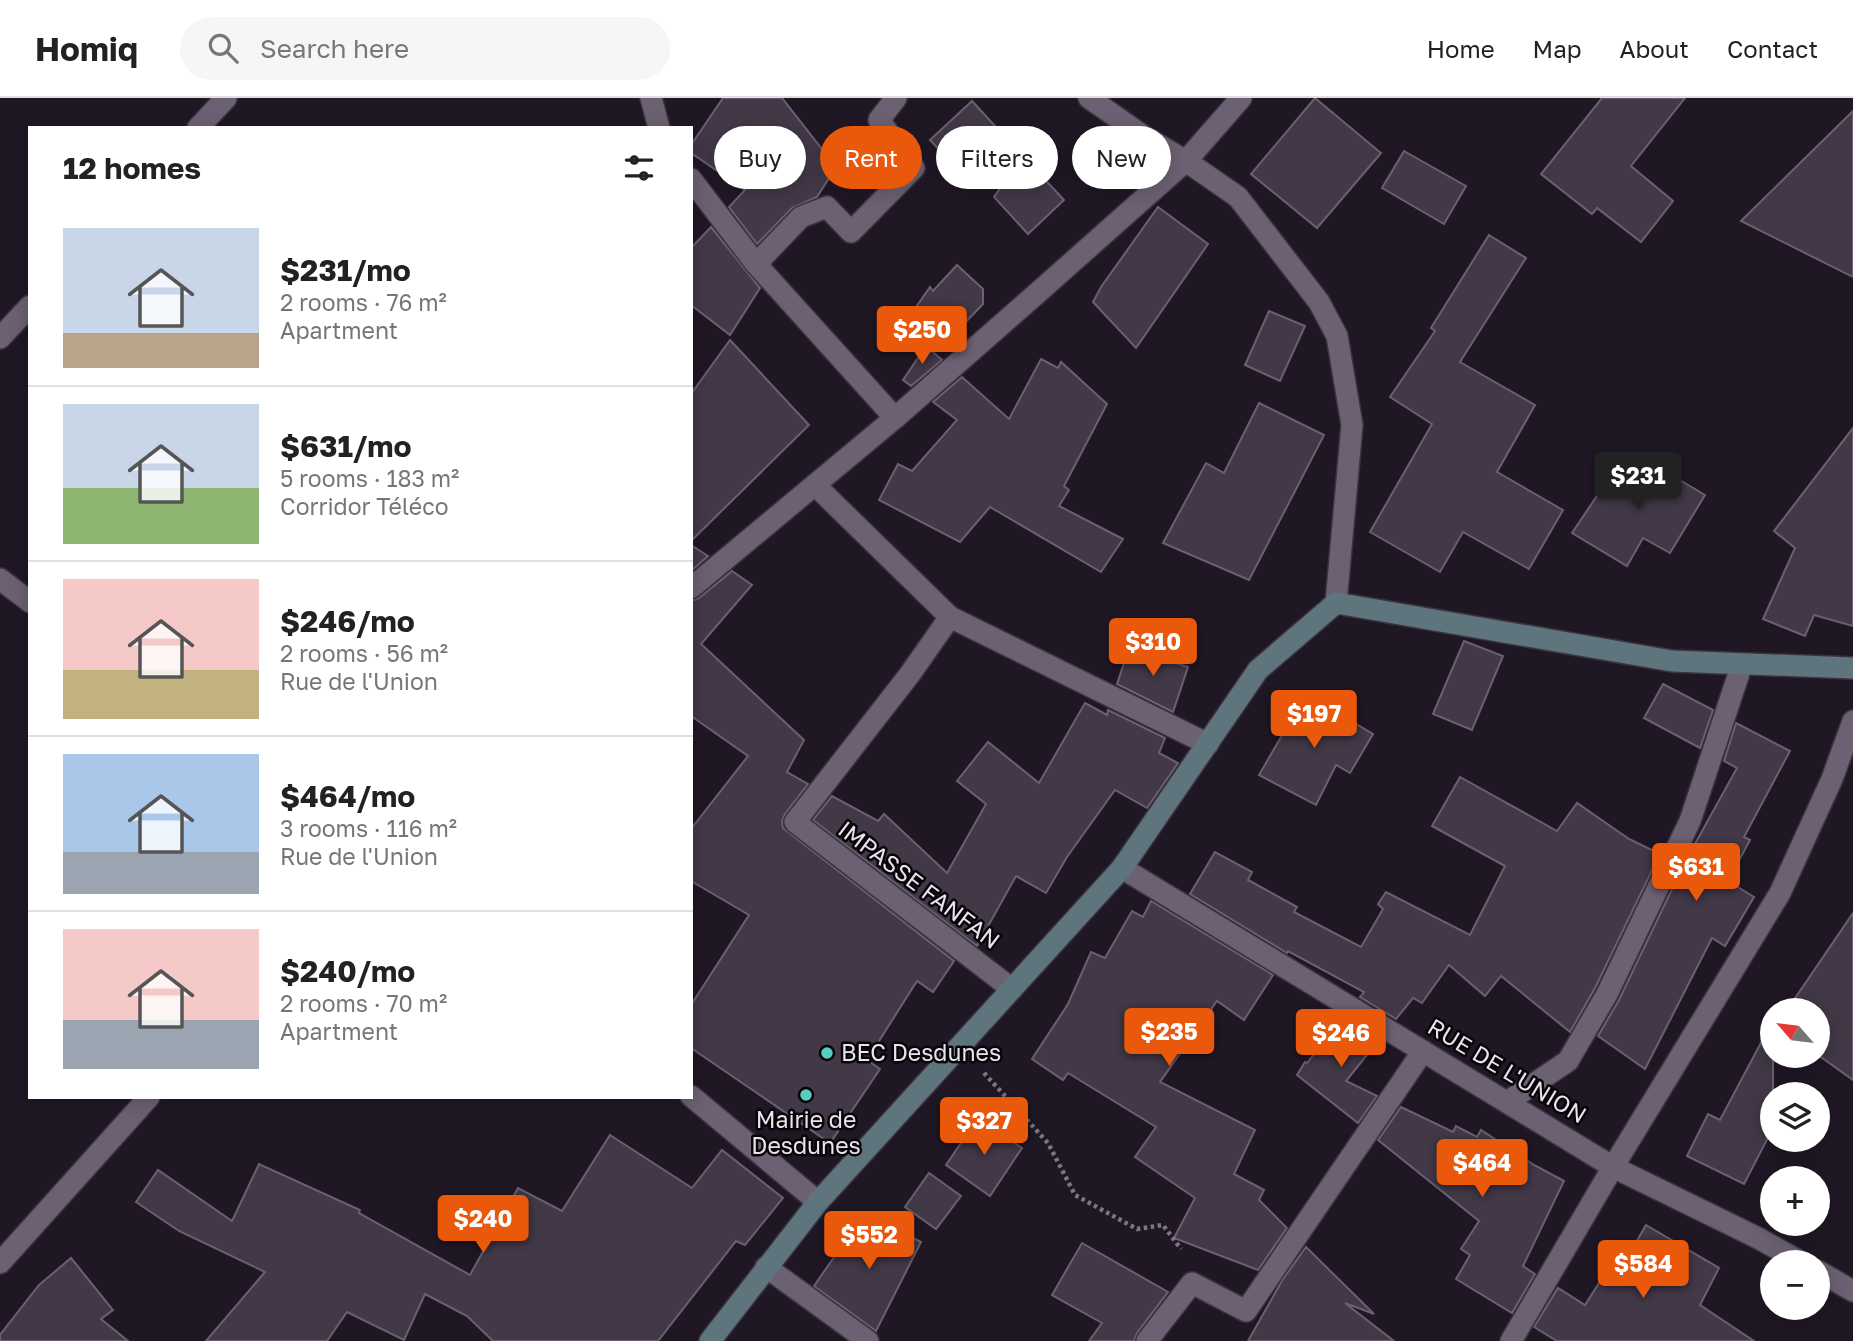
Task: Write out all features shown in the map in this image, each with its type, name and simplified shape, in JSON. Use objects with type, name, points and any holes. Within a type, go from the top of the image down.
[{"type":"street","points":[[200,126],[226,98]]},
{"type":"street","points":[[652,98],[659,126]]},
{"type":"street","points":[[756,264],[801,217],[827,206],[851,232],[914,168],[879,120],[896,98]]},
{"type":"street","points":[[710,1341],[818,1202],[1122,868],[1258,670],[1336,603],[1352,425],[1337,336],[1319,302],[1238,197],[1089,98]]},
{"type":"street","points":[[693,586],[895,418],[1186,161],[1241,98]]},
{"type":"street","points":[[693,181],[756,264],[895,418]]},
{"type":"street","points":[[0,338],[28,308]]},
{"type":"street","points":[[815,485],[950,617],[1208,744]]},
{"type":"street","points":[[0,579],[28,600]]},
{"type":"street","points":[[1336,603],[1672,661],[1853,668]]},
{"type":"street","name":"IMPASSE FANFAN","points":[[950,617],[910,674],[794,822],[1012,989]]},
{"type":"street","points":[[1507,1102],[1568,1061],[1607,994],[1690,821],[1742,664]]},
{"type":"street","points":[[1511,1341],[1780,893],[1832,779],[1853,722]]},
{"type":"street","name":"RUE DE L'UNION","points":[[1122,868],[1614,1167],[1780,1250]]},
{"type":"street","points":[[1147,1341],[1192,1283],[1246,1311],[1423,1051]]},
{"type":"street","points":[[693,1098],[818,1202]]},
{"type":"street","points":[[0,1263],[147,1099]]},
{"type":"street","points":[[766,1267],[868,1341]]},
{"type":"street","points":[[1830,1278],[1853,1291]]},
{"type":"path","points":[[960,1046],[1048,1143],[1075,1195],[1137,1229],[1163,1225],[1189,1259],[1192,1283]]},
{"type":"building","points":[[723,98],[782,98],[804,126],[714,126],[714,169],[693,154],[693,142]]},
{"type":"building","points":[[1315,98],[1381,153],[1317,228],[1251,174]]},
{"type":"building","points":[[1602,98],[1685,98],[1631,166],[1673,201],[1641,242],[1597,208],[1592,214],[1541,174]]},
{"type":"building","points":[[972,101],[995,126],[945,126]]},
{"type":"building","points":[[1853,111],[1853,277],[1741,221]]},
{"type":"building","points":[[806,129],[820,147],[822,189],[817,197],[792,208],[757,244],[729,207],[745,190],[806,189]]},
{"type":"building","points":[[936,134],[936,146],[930,140]]},
{"type":"building","points":[[1404,151],[1466,186],[1444,224],[1382,188]]},
{"type":"building","points":[[1000,189],[1054,189],[1064,200],[1028,234],[994,197]]},
{"type":"building","points":[[1158,207],[1208,244],[1136,348],[1093,302]]},
{"type":"building","points":[[711,227],[760,288],[730,335],[693,307],[693,246]]},
{"type":"building","points":[[1489,235],[1526,258],[1460,362],[1535,405],[1497,472],[1563,510],[1529,569],[1463,532],[1440,572],[1370,532],[1432,424],[1390,397],[1435,331],[1431,328]]},
{"type":"building","points":[[957,265],[983,289],[983,304],[938,351],[905,323],[930,287],[933,291]]},
{"type":"building","points":[[1269,311],[1305,326],[1280,381],[1245,365]]},
{"type":"building","points":[[730,340],[809,425],[693,539],[693,391]]},
{"type":"building","points":[[926,346],[942,360],[911,386],[903,380]]},
{"type":"building","points":[[1041,359],[1058,368],[1061,362],[1107,404],[1064,486],[1069,490],[1059,506],[1123,539],[1101,572],[990,507],[960,542],[879,500],[898,464],[912,471],[957,420],[933,402],[962,377],[1009,419]]},
{"type":"building","points":[[1259,403],[1324,435],[1249,580],[1163,543],[1206,463],[1224,473]]},
{"type":"building","points":[[1853,428],[1853,626],[1814,615],[1805,636],[1763,619],[1795,548],[1774,531]]},
{"type":"building","points":[[1646,460],[1705,495],[1670,553],[1643,538],[1627,566],[1572,533],[1619,463],[1636,475]]},
{"type":"building","points":[[693,546],[708,556],[693,569]]},
{"type":"building","points":[[732,571],[752,585],[701,644],[804,740],[787,772],[808,784],[785,814],[783,828],[954,961],[933,992],[917,981],[867,1060],[880,1069],[830,1143],[693,1049],[693,1002],[749,915],[693,882],[693,826],[748,756],[693,717],[693,600]]},
{"type":"building","points":[[1464,641],[1503,656],[1472,730],[1433,714]]},
{"type":"building","points":[[1129,648],[1188,667],[1173,712],[1117,684]]},
{"type":"building","points":[[1663,684],[1713,710],[1700,748],[1644,718]]},
{"type":"building","points":[[1306,694],[1373,734],[1350,773],[1336,765],[1316,805],[1259,775]]},
{"type":"building","points":[[1085,703],[1107,715],[1108,710],[1165,738],[1159,753],[1178,763],[1147,808],[1115,790],[1067,857],[1046,893],[1016,876],[977,946],[813,820],[832,796],[878,821],[884,814],[947,873],[986,804],[957,781],[988,742],[1039,783]]},
{"type":"building","points":[[1736,723],[1790,751],[1744,837],[1750,840],[1728,881],[1754,897],[1725,946],[1712,938],[1645,1069],[1598,1036],[1619,1000],[1686,860],[1737,768],[1724,761]]},
{"type":"building","points":[[1460,777],[1557,831],[1577,803],[1629,839],[1660,854],[1595,988],[1570,1032],[1501,976],[1485,996],[1449,965],[1422,1003],[1413,998],[1396,1019],[1360,997],[1364,992],[1288,951],[1287,953],[1190,894],[1215,852],[1252,872],[1248,880],[1297,907],[1294,912],[1361,947],[1383,909],[1378,904],[1386,892],[1470,935],[1505,866],[1432,826]]},
{"type":"building","points":[[1151,901],[1273,975],[1244,1020],[1217,1001],[1160,1082],[1255,1130],[1234,1174],[1264,1190],[1259,1200],[1287,1228],[1258,1270],[1174,1238],[1195,1198],[1135,1157],[1156,1127],[1068,1073],[1063,1080],[1032,1059],[1068,1004],[1091,952],[1105,958],[1132,911],[1143,917]]},
{"type":"building","points":[[1853,913],[1853,1080],[1830,1064],[1830,998],[1795,998]]},
{"type":"building","points":[[1343,1018],[1379,1040],[1346,1081],[1377,1096],[1358,1123],[1297,1075]]},
{"type":"building","points":[[1760,1045],[1760,1068],[1773,1068],[1773,1082],[1760,1082],[1761,1152],[1744,1184],[1687,1156],[1708,1114],[1720,1120]]},
{"type":"building","points":[[1401,1107],[1453,1132],[1456,1126],[1477,1137],[1481,1130],[1564,1181],[1523,1266],[1535,1274],[1512,1313],[1456,1279],[1470,1255],[1461,1249],[1479,1221],[1378,1140]]},
{"type":"building","points":[[978,1118],[1022,1148],[990,1196],[946,1165]]},
{"type":"building","points":[[610,1135],[692,1188],[722,1150],[783,1198],[745,1245],[736,1241],[658,1341],[493,1341],[467,1316],[425,1294],[404,1340],[347,1312],[327,1341],[206,1341],[265,1272],[179,1231],[136,1202],[158,1170],[232,1221],[259,1164],[360,1210],[359,1213],[470,1275],[518,1188],[562,1211]]},
{"type":"building","points":[[929,1173],[961,1196],[936,1229],[905,1207]]},
{"type":"building","points":[[870,1216],[921,1242],[876,1331],[814,1286],[846,1240],[855,1247]]},
{"type":"building","points":[[1646,1225],[1719,1268],[1700,1305],[1754,1341],[1557,1341],[1534,1327],[1558,1288],[1585,1305],[1613,1261],[1622,1267]]},
{"type":"building","points":[[1082,1243],[1168,1292],[1134,1341],[1089,1341],[1102,1323],[1052,1295]]},
{"type":"building","points":[[1306,1247],[1374,1314],[1345,1303],[1394,1341],[1248,1341],[1283,1279]]},
{"type":"building","points":[[71,1258],[113,1310],[101,1319],[128,1341],[0,1341],[0,1335],[39,1285]]},
{"type":"place","name":"BEC Desdunes","points":[[827,1053]]},
{"type":"place","name":"Mairie de Desdunes","points":[[806,1095]]}]
